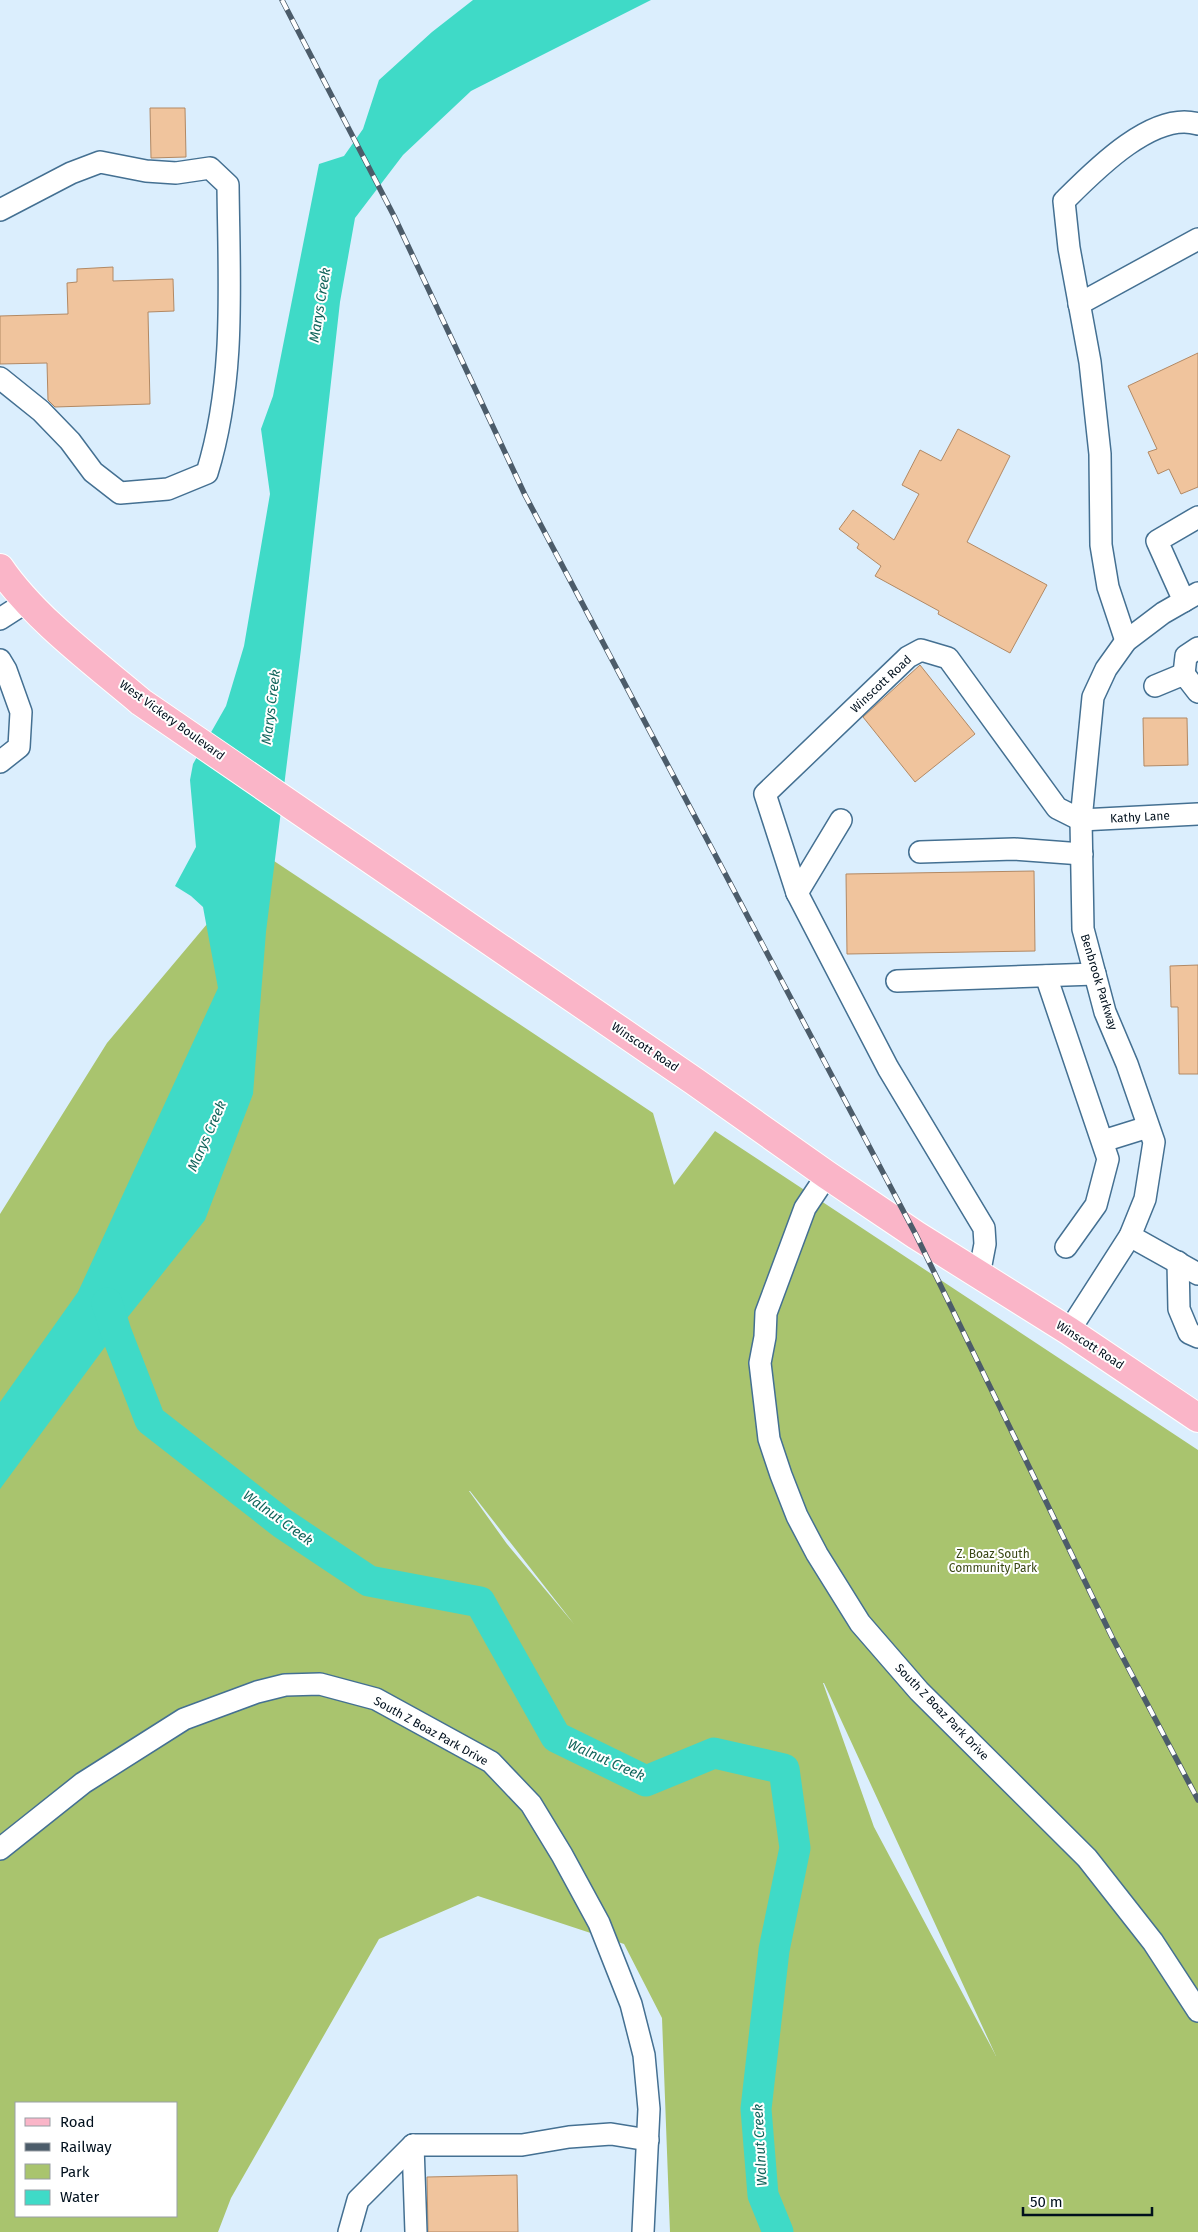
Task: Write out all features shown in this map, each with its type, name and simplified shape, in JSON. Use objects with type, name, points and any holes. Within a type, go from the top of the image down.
[{"type":"main road","name":"West Vickery Boulevard","points":[[0,568],[28,601],[84,656],[161,715],[312,818]]},
{"type":"main road","name":"Winscott Road","points":[[312,818],[694,1080],[717,1099],[828,1176],[979,1275],[1069,1331],[1198,1418]]},
{"type":"street","points":[[1126,641],[1108,587],[1101,545],[1100,454],[1090,362],[1069,248],[1064,201],[1100,165],[1151,130],[1185,120],[1198,124]]},
{"type":"street","points":[[0,210],[71,173],[100,162],[146,171],[176,173],[210,168],[228,185],[230,349],[219,436],[207,472],[168,488],[120,493],[93,472],[70,440],[41,411],[0,378]]},
{"type":"street","points":[[1079,304],[1198,239]]},
{"type":"street","points":[[1191,597],[1157,541],[1198,517]]},
{"type":"street","name":"Benbrook Parkway","points":[[1069,1331],[1130,1236],[1145,1200],[1154,1142],[1105,1012],[1083,929],[1081,820],[1094,697],[1106,670],[1126,641],[1162,613],[1191,597]]},
{"type":"street","points":[[0,619],[28,601]]},
{"type":"street","points":[[1198,648],[1186,656],[1184,674],[1198,692]]},
{"type":"street","name":"Winscott Road","points":[[979,1275],[985,1244],[984,1228],[888,1068],[797,893],[765,794],[908,657],[921,650],[948,658],[1057,808],[1081,820]]},
{"type":"street","points":[[0,660],[6,670],[21,712],[19,747],[0,762]]},
{"type":"street","points":[[1155,686],[1184,674]]},
{"type":"street","name":"Kathy Lane","points":[[1081,820],[1198,814]]},
{"type":"street","points":[[797,893],[841,820]]},
{"type":"street","points":[[920,852],[1014,849],[1082,854]]},
{"type":"street","points":[[897,980],[1095,974]]},
{"type":"street","points":[[1046,976],[1108,1159],[1096,1205],[1066,1247]]},
{"type":"street","points":[[1103,1141],[1148,1127]]},
{"type":"street","name":"South Z Boaz Park Drive","points":[[828,1176],[805,1208],[770,1304],[760,1363],[769,1439],[780,1475],[797,1516],[817,1554],[860,1623],[919,1691],[1087,1858],[1153,1942],[1198,2011]]},
{"type":"street","points":[[1130,1236],[1198,1274]]},
{"type":"street","points":[[1178,1262],[1179,1309],[1189,1333],[1198,1337]]},
{"type":"street","name":"South Z Boaz Park Drive","points":[[0,1849],[83,1783],[184,1719],[257,1692],[285,1685],[320,1684],[376,1700],[490,1762],[531,1804],[599,1924],[631,2004],[644,2055],[649,2109],[643,2232]]},
{"type":"street","points":[[349,2232],[358,2200],[413,2145],[522,2145],[569,2137],[611,2134],[648,2140]]},
{"type":"street","points":[[413,2145],[416,2232]]},
{"type":"green space","name":"Z. Boaz South Community Park","points":[[265,855],[653,1113],[674,1185],[715,1131],[1198,1450],[1198,2232],[670,2232],[662,2018],[624,1944],[478,1896],[379,1939],[231,2198],[218,2232],[0,2232],[0,1214],[107,1043]],"holes":[[[470,1491],[574,1624],[507,1544]],[[824,1683],[996,2056],[874,1827]]]},
{"type":"water","name":"Marys Creek","points":[[473,0],[651,0],[471,91],[403,155],[355,218],[340,302],[301,649],[266,932],[253,1094],[205,1220],[116,1332],[0,1489],[0,1402],[78,1292],[218,988],[203,907],[191,896],[175,886],[196,847],[190,780],[193,764],[226,706],[244,646],[270,494],[261,429],[273,396],[319,164],[344,156],[363,129],[379,80],[432,32]]},
{"type":"building","points":[[150,108],[185,108],[186,157],[151,158]]},
{"type":"building","points":[[113,267],[113,281],[173,279],[174,311],[148,312],[150,404],[55,407],[48,400],[47,363],[0,364],[0,316],[68,314],[67,283],[77,282],[77,269]]},
{"type":"building","points":[[1198,353],[1198,487],[1181,494],[1169,469],[1158,474],[1148,452],[1157,449],[1128,386]]},
{"type":"building","points":[[958,429],[1010,456],[967,542],[1047,585],[1010,653],[938,614],[939,611],[875,576],[881,566],[857,548],[859,544],[839,529],[853,510],[894,540],[919,494],[902,485],[920,450],[941,461]]},
{"type":"building","points":[[920,665],[975,734],[915,782],[863,717]]},
{"type":"building","points":[[1143,718],[1187,718],[1188,765],[1144,766]]},
{"type":"building","points":[[1034,871],[1035,951],[847,954],[846,874]]},
{"type":"building","points":[[1198,965],[1198,1074],[1179,1074],[1178,1007],[1171,1007],[1170,966]]},
{"type":"building","points":[[517,2175],[518,2232],[428,2232],[427,2177]]},
{"type":"waterway","name":"Walnut Creek","points":[[107,1303],[116,1332],[150,1420],[282,1523],[369,1581],[480,1602],[556,1737],[646,1781],[714,1753],[784,1769],[795,1848],[774,1950],[756,2109],[763,2195],[778,2232]]},
{"type":"railway","points":[[282,0],[394,216],[525,495],[916,1235],[1112,1637],[1198,1800]]}]
